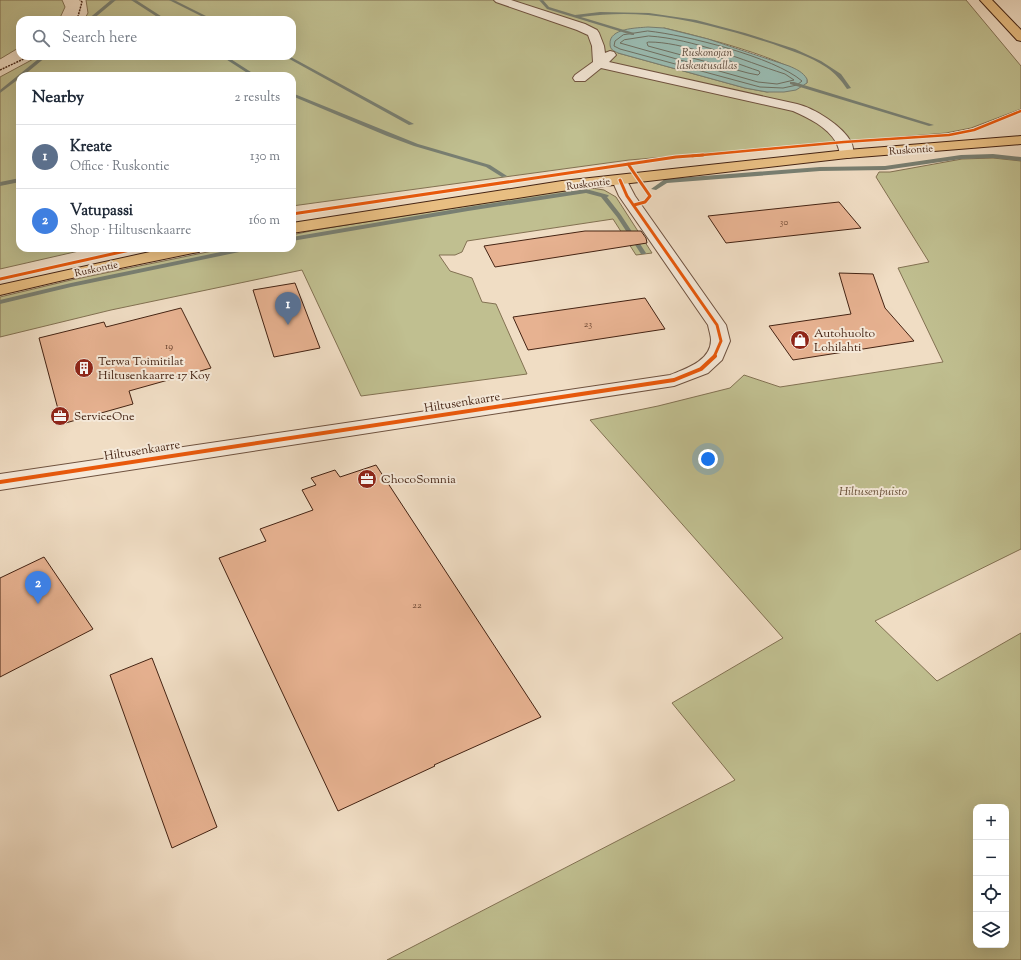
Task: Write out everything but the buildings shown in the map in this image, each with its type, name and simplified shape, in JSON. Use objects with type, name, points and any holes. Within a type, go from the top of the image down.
[{"type":"main road","points":[[986,0],[1021,37]]},
{"type":"main road","name":"Ruskontie","points":[[958,145],[1021,132]]},
{"type":"main road","name":"Ruskontie","points":[[296,227],[562,186],[847,154],[1021,140]]},
{"type":"main road","name":"Ruskontie","points":[[0,290],[72,273],[174,252]]},
{"type":"street","points":[[500,0],[581,27],[593,33],[598,46],[598,64]]},
{"type":"street","points":[[580,78],[613,53]]},
{"type":"street","points":[[598,64],[797,108],[809,113],[828,125],[844,142],[847,154]]},
{"type":"street","name":"Hiltusenkaarre","points":[[0,482],[674,380],[701,369],[715,356],[721,341],[717,325],[627,196],[620,180]]},
{"type":"path","points":[[78,16],[82,2],[80,0]]},
{"type":"path","points":[[0,70],[21,60]]},
{"type":"green space","points":[[0,0],[62,0],[65,7],[61,16],[16,16],[16,49],[0,59]]},
{"type":"green space","points":[[86,0],[966,0],[1021,66],[1021,109],[971,128],[946,133],[629,160],[296,205],[296,72],[16,72],[16,252],[74,252],[0,269],[0,77],[32,60],[296,60],[296,16],[86,16],[88,13]],"holes":[[[664,28],[764,56],[783,64],[799,72],[807,80],[807,83],[767,92],[745,88],[618,53]]]},
{"type":"green space","name":"Hiltusenpuisto","points":[[993,158],[1021,161],[1021,549],[875,621],[937,681],[1021,633],[1021,960],[387,960],[735,780],[672,703],[783,638],[590,420],[658,406],[730,388],[744,375],[780,387],[943,362],[898,268],[929,262],[876,177],[879,172],[890,172],[962,159]]},
{"type":"green space","points":[[585,187],[604,190],[616,197],[652,253],[636,255],[613,219],[467,241],[462,252],[455,255],[439,255],[450,271],[472,278],[482,302],[496,304],[527,374],[361,396],[302,270],[111,310],[0,337],[0,297],[71,280],[208,252],[296,252],[296,234]]},
{"type":"water","name":"Ruskonojan laskeutusallas","points":[[648,27],[664,28],[708,39],[789,66],[803,74],[807,79],[807,83],[796,90],[767,92],[745,88],[618,53],[612,50],[610,44],[614,35],[624,30]]},
{"type":"waterway","points":[[94,16],[114,0]]},
{"type":"waterway","points":[[133,0],[159,16]]},
{"type":"waterway","points":[[171,0],[204,16]]},
{"type":"waterway","points":[[541,0],[548,8],[632,34]]},
{"type":"waterway","points":[[576,16],[625,12],[673,17],[720,27],[767,41],[811,57],[828,66],[843,79],[849,88]]},
{"type":"waterway","points":[[25,72],[40,60]]},
{"type":"waterway","points":[[229,60],[249,72]]},
{"type":"waterway","points":[[293,60],[411,124]]},
{"type":"waterway","points":[[0,92],[16,79]]},
{"type":"waterway","points":[[792,83],[931,125]]},
{"type":"waterway","points":[[296,96],[416,145],[488,166],[504,176]]},
{"type":"waterway","points":[[654,189],[665,181],[820,169],[885,168],[961,157],[993,156],[1021,159]]},
{"type":"waterway","points":[[0,184],[16,181]]},
{"type":"waterway","points":[[296,238],[468,209],[586,191],[603,196]]},
{"type":"waterway","points":[[603,196],[619,216],[643,253]]},
{"type":"waterway","points":[[0,302],[71,285],[230,252]]},
{"type":"cycle path","points":[[296,213],[676,157],[844,142],[949,135],[974,130],[1021,111]]},
{"type":"cycle path","points":[[628,164],[650,196],[645,202],[634,205]]},
{"type":"cycle path","points":[[0,482],[674,380],[701,369],[715,356],[721,341],[717,325],[627,196],[620,180]]},
{"type":"cycle path","points":[[0,279],[121,252]]},
{"type":"place","name":"Kreate","points":[[288,325]]},
{"type":"place","name":"Autohuolto Lohilahti","points":[[800,340]]},
{"type":"place","name":"Terwa Toimitilat Hiltusenkaarre 17 Koy","points":[[84,368]]},
{"type":"place","name":"ServiceOne","points":[[60,416]]},
{"type":"place","name":"ChocoSomnia","points":[[367,479]]},
{"type":"place","name":"Vatupassi","points":[[38,604]]}]
